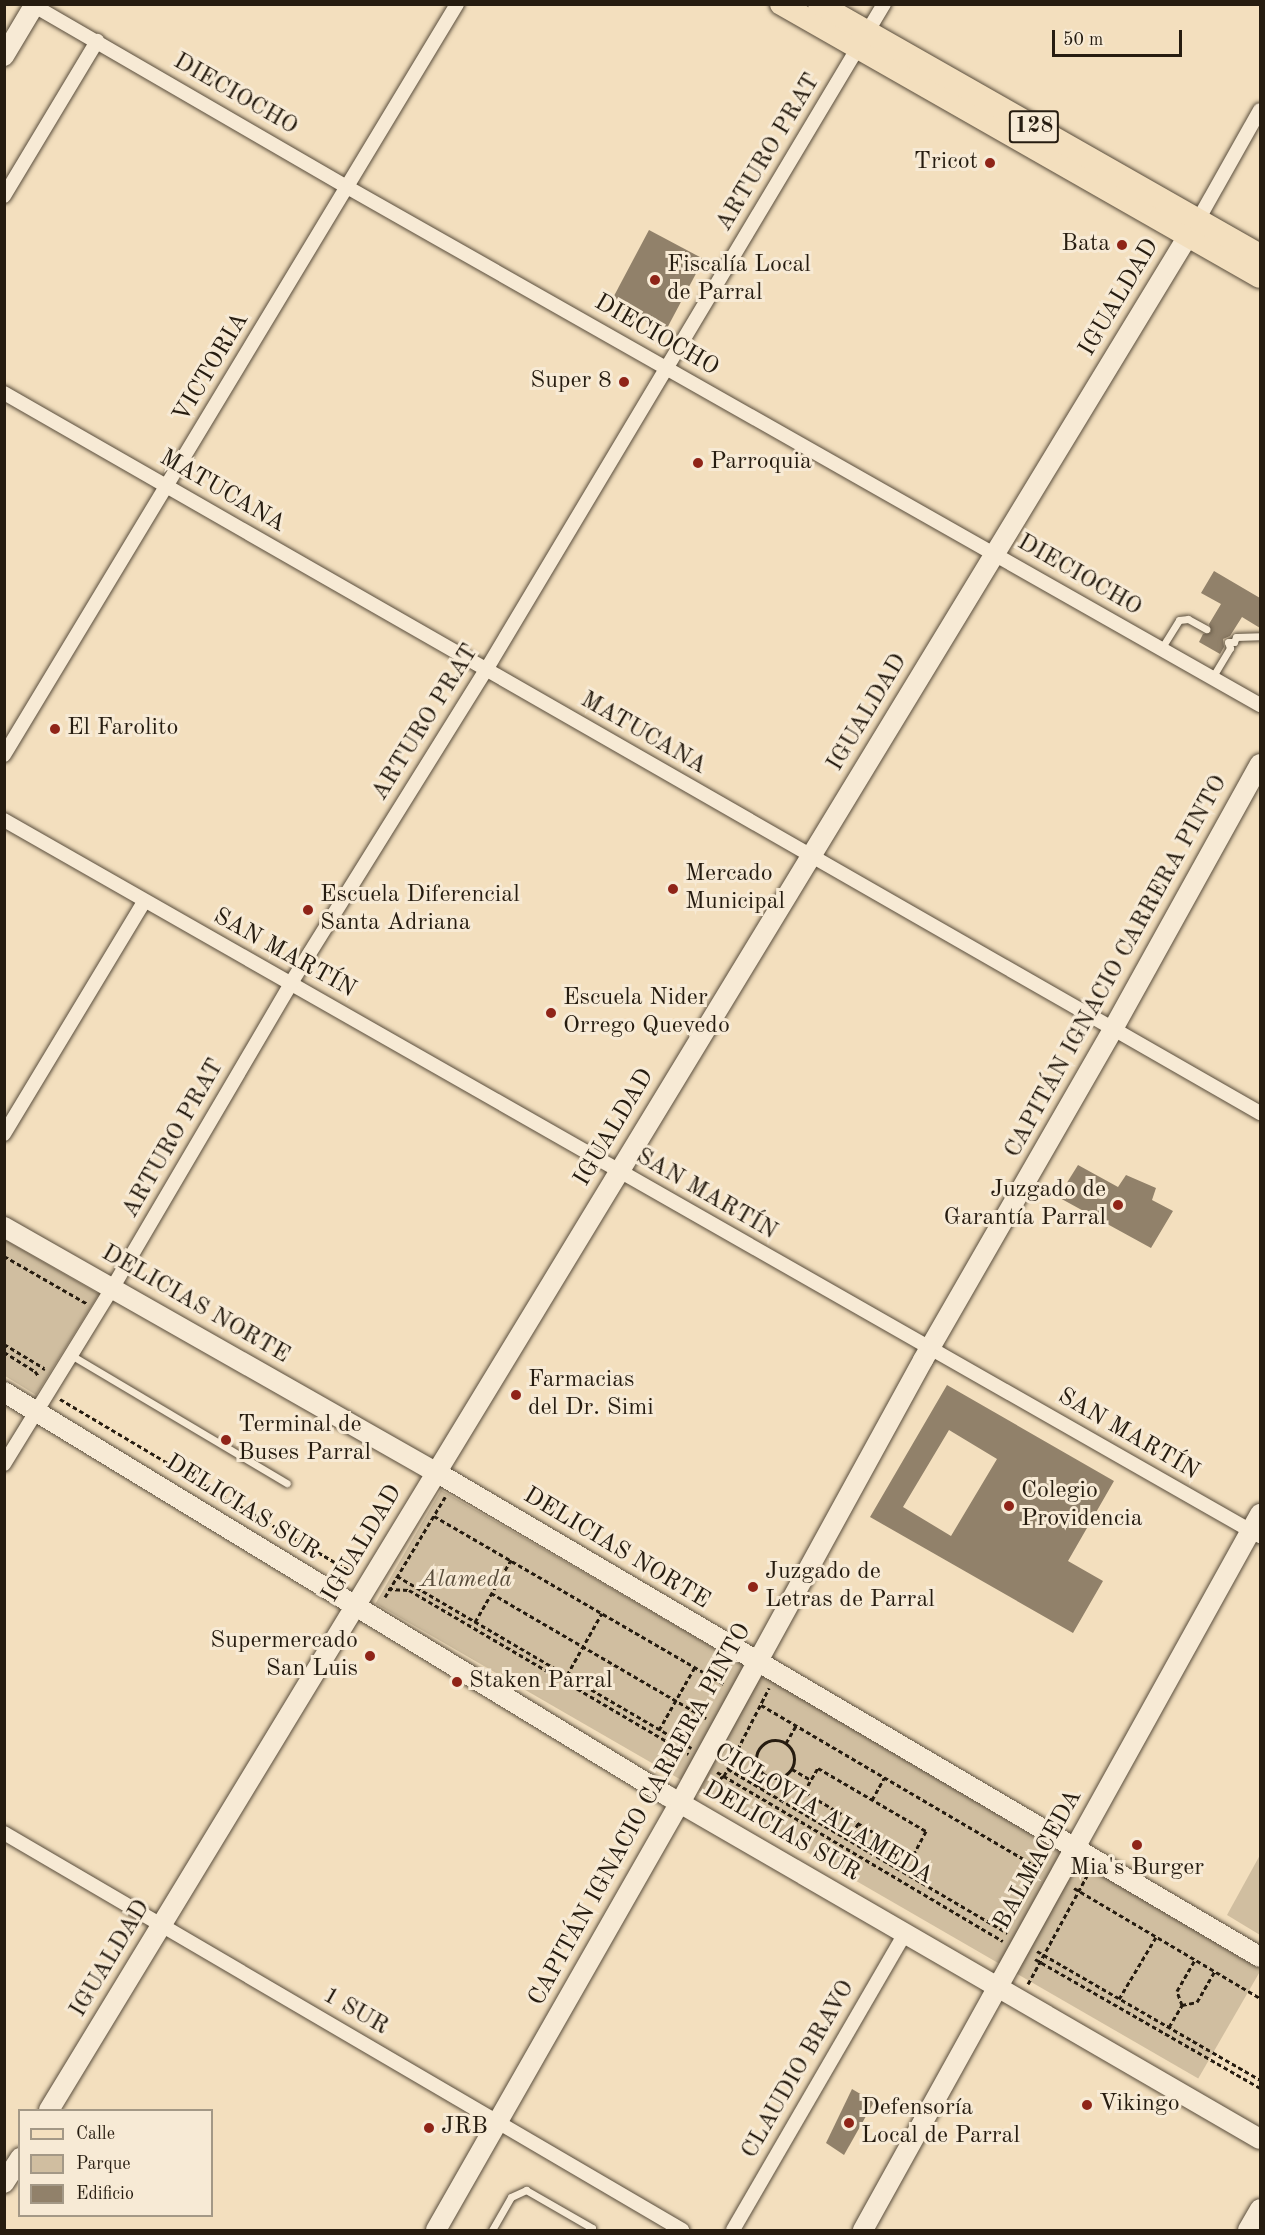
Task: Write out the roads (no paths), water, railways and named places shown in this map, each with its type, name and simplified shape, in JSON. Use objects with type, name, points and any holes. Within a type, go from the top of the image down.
[{"type":"main road","name":"128","points":[[781,4],[862,40],[1255,263]]},
{"type":"main road","name":"128","points":[[819,4],[862,40]]},
{"type":"street","name":"VICTORIA","points":[[4,754],[458,4]]},
{"type":"street","name":"ARTURO PRAT","points":[[4,1464],[113,1287],[291,984],[486,670],[884,4]]},
{"type":"street","name":"DIECIOCHO","points":[[33,5],[347,187],[1260,705]]},
{"type":"street","points":[[4,56],[33,5]]},
{"type":"street","points":[[4,196],[97,41]]},
{"type":"street","name":"IGUALDAD","points":[[50,2109],[1193,228],[1260,110]]},
{"type":"street","name":"MATUCANA","points":[[4,393],[1260,1113]]},
{"type":"street","name":"CAPITÁN IGNACIO CARRERA PINTO","points":[[436,2230],[681,1803],[697,1756],[756,1660],[929,1348],[1113,1029],[1260,764]]},
{"type":"street","name":"SAN MARTÍN","points":[[4,820],[144,902],[929,1348],[1257,1527]]},
{"type":"street","points":[[4,1134],[144,902]]},
{"type":"street","name":"DELICIAS NORTE","points":[[4,1227],[436,1472],[1074,1850],[1260,1957]]},
{"type":"street","name":"DELICIAS SUR","points":[[4,1392],[44,1400],[354,1607],[681,1803],[1260,2139]]},
{"type":"street","name":"BALMACEDA","points":[[862,2230],[999,1987],[1010,1942],[1050,1874],[1074,1850],[1257,1527]]},
{"type":"street","name":"1 SUR","points":[[4,1833],[682,2230]]},
{"type":"street","name":"CLAUDIO BRAVO","points":[[733,2230],[904,1933]]},
{"type":"street","points":[[4,2183],[18,2161]]},
{"type":"street","points":[[1248,2230],[1260,2209]]},
{"type":"lane","points":[[1161,649],[1179,620],[1188,619],[1206,629]]},
{"type":"lane","points":[[1212,678],[1230,648],[1228,642],[1234,642],[1236,637],[1260,636]]},
{"type":"lane","points":[[71,1355],[287,1484]]},
{"type":"lane","points":[[492,2230],[511,2197],[526,2190],[592,2230]]},
{"type":"place","name":"Tricot","points":[[990,163]]},
{"type":"place","name":"Bata","points":[[1122,245]]},
{"type":"place","name":"Fiscalía Local de Parral","points":[[655,280]]},
{"type":"place","name":"Super 8","points":[[624,382]]},
{"type":"place","name":"Parroquia","points":[[698,463]]},
{"type":"place","name":"El Farolito","points":[[55,729]]},
{"type":"place","name":"Mercado Municipal","points":[[673,889]]},
{"type":"place","name":"Escuela Diferencial Santa Adriana","points":[[308,910]]},
{"type":"place","name":"Escuela Nider Orrego Quevedo","points":[[551,1013]]},
{"type":"place","name":"Juzgado de Garantía Parral","points":[[1118,1205]]},
{"type":"place","name":"Farmacias del Dr. Simi","points":[[516,1395]]},
{"type":"place","name":"Terminal de Buses Parral","points":[[226,1440]]},
{"type":"place","name":"Colegio Providencia","points":[[1009,1506]]},
{"type":"place","name":"Juzgado de Letras de Parral","points":[[753,1587]]},
{"type":"place","name":"Supermercado San Luis","points":[[370,1656]]},
{"type":"place","name":"Staken Parral","points":[[457,1682]]},
{"type":"place","name":"Mia's Burger","points":[[1137,1845]]},
{"type":"place","name":"Vikingo","points":[[1087,2105]]},
{"type":"place","name":"Defensoría Local de Parral","points":[[849,2123]]},
{"type":"place","name":"JRB","points":[[429,2128]]},
{"type":"park label","name":"Alameda","points":[[466,1581]]}]
